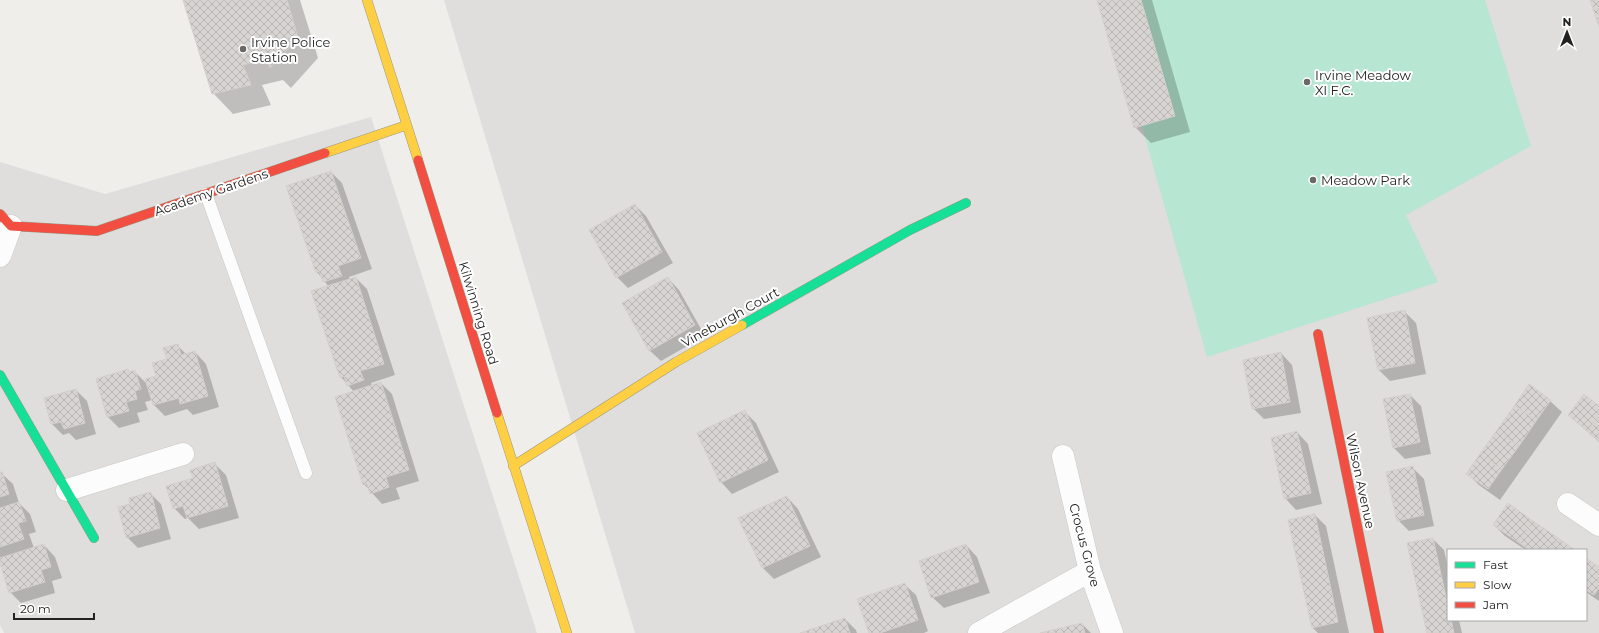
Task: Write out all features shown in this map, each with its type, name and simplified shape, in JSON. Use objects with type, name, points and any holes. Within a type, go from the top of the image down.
[{"type":"street","name":"Kilwinning Road","points":[[367,0],[567,633]]},
{"type":"street","name":"Academy Gardens","points":[[0,256],[5,220],[97,231],[407,125]]},
{"type":"street","name":"Vineburgh Court","points":[[513,466],[676,362],[910,230],[966,203]]},
{"type":"street","name":"Wilson Avenue","points":[[1318,334],[1379,633]]},
{"type":"street","points":[[0,376],[94,538]]},
{"type":"street","points":[[66,490],[184,454]]},
{"type":"street","name":"Crocus Grove","points":[[1063,456],[1090,571],[1112,633]]},
{"type":"street","points":[[1568,504],[1599,525]]},
{"type":"street","points":[[979,633],[1090,571]]},
{"type":"lane","points":[[206,194],[306,473]]},
{"type":"shaded area","points":[[444,0],[1599,0],[1599,633],[635,633]]},
{"type":"shaded area","points":[[371,117],[537,633],[4,633],[0,625],[0,162],[105,194]]},
{"type":"green space","name":"Meadow Park","points":[[1112,0],[1485,0],[1531,146],[1406,215],[1438,282],[1207,357],[1141,123]]},
{"type":"building","name":"Irvine Police Station","points":[[183,0],[287,0],[298,38],[270,68],[266,59],[243,65],[251,85],[212,94]]},
{"type":"building","points":[[1097,0],[1141,0],[1175,116],[1134,128]]},
{"type":"building","points":[[1590,0],[1599,0],[1599,27]]},
{"type":"building","points":[[331,171],[361,258],[338,266],[342,276],[323,282],[319,271],[316,273],[286,186]]},
{"type":"building","points":[[635,204],[662,252],[616,278],[589,230]]},
{"type":"building","points":[[356,277],[384,364],[360,371],[364,380],[347,386],[344,376],[340,378],[311,291]]},
{"type":"building","points":[[668,277],[695,325],[649,351],[622,303]]},
{"type":"building","points":[[1405,310],[1415,363],[1378,370],[1367,318]]},
{"type":"building","points":[[178,344],[181,355],[195,351],[208,396],[180,404],[179,398],[153,405],[145,379],[156,376],[152,363],[167,359],[163,348]]},
{"type":"building","points":[[1281,352],[1290,402],[1252,409],[1243,360]]},
{"type":"building","points":[[128,369],[129,372],[135,370],[141,389],[135,391],[137,399],[126,402],[129,411],[107,417],[96,379]]},
{"type":"building","points":[[381,382],[409,470],[386,477],[389,487],[370,494],[367,484],[363,485],[335,397]]},
{"type":"building","points":[[1529,384],[1551,400],[1536,421],[1515,405]]},
{"type":"building","points":[[76,389],[85,423],[64,429],[61,422],[51,424],[44,398]]},
{"type":"building","points":[[1410,394],[1420,442],[1393,448],[1383,399]]},
{"type":"building","points":[[1584,394],[1599,406],[1599,416],[1587,431],[1568,415]]},
{"type":"building","points":[[1515,405],[1536,421],[1519,446],[1497,430]]},
{"type":"building","points":[[745,410],[768,460],[720,483],[697,433]]},
{"type":"building","points":[[1599,416],[1599,441],[1587,431]]},
{"type":"building","points":[[1497,430],[1519,446],[1502,469],[1480,454]]},
{"type":"building","points":[[1297,431],[1311,493],[1284,499],[1271,438]]},
{"type":"building","points":[[1480,454],[1502,469],[1488,489],[1466,474]]},
{"type":"building","points":[[215,462],[228,506],[187,518],[183,506],[173,509],[166,486],[193,478],[190,470]]},
{"type":"building","points":[[1413,466],[1424,515],[1397,521],[1386,472]]},
{"type":"building","points":[[0,472],[2,472],[9,494],[0,497]]},
{"type":"building","points":[[151,492],[160,528],[126,538],[118,507],[130,504],[129,498]]},
{"type":"building","points":[[787,496],[810,546],[762,568],[738,518]]},
{"type":"building","points":[[19,502],[26,521],[18,523],[24,539],[0,547],[0,508]]},
{"type":"building","points":[[1508,503],[1533,521],[1518,542],[1493,525]]},
{"type":"building","points":[[1315,514],[1338,622],[1312,628],[1288,520]]},
{"type":"building","points":[[1533,521],[1558,538],[1551,549],[1528,549],[1518,542]]},
{"type":"building","points":[[1433,538],[1447,601],[1447,621],[1451,621],[1454,633],[1427,633],[1407,543]]},
{"type":"building","points":[[1558,538],[1574,549],[1551,549]]},
{"type":"building","points":[[44,544],[51,567],[41,570],[45,582],[9,593],[0,563],[0,558]]},
{"type":"building","points":[[966,544],[979,582],[931,598],[919,561]]},
{"type":"building","points":[[1587,559],[1599,567],[1599,588],[1594,595],[1587,591]]},
{"type":"building","points":[[905,583],[918,620],[880,633],[869,633],[857,599]]},
{"type":"building","points":[[845,618],[850,633],[800,633]]},
{"type":"building","points":[[1082,623],[1085,633],[1040,633]]},
{"type":"traffic: fast","points":[[742,325],[910,230],[966,203]]},
{"type":"traffic: fast","points":[[0,375],[94,538]]},
{"type":"traffic: slow","points":[[367,0],[418,160]]},
{"type":"traffic: slow","points":[[325,153],[407,125]]},
{"type":"traffic: slow","points":[[513,466],[676,362],[742,325]]},
{"type":"traffic: slow","points":[[497,413],[567,633]]},
{"type":"traffic: jam","points":[[0,214],[11,226],[97,231],[325,153]]},
{"type":"traffic: jam","points":[[418,160],[497,413]]},
{"type":"traffic: jam","points":[[1318,334],[1379,633]]},
{"type":"place","name":"Irvine Police Station","points":[[243,49]]},
{"type":"place","name":"Irvine Meadow XI F.C.","points":[[1307,82]]},
{"type":"place","name":"Meadow Park","points":[[1313,180]]}]
